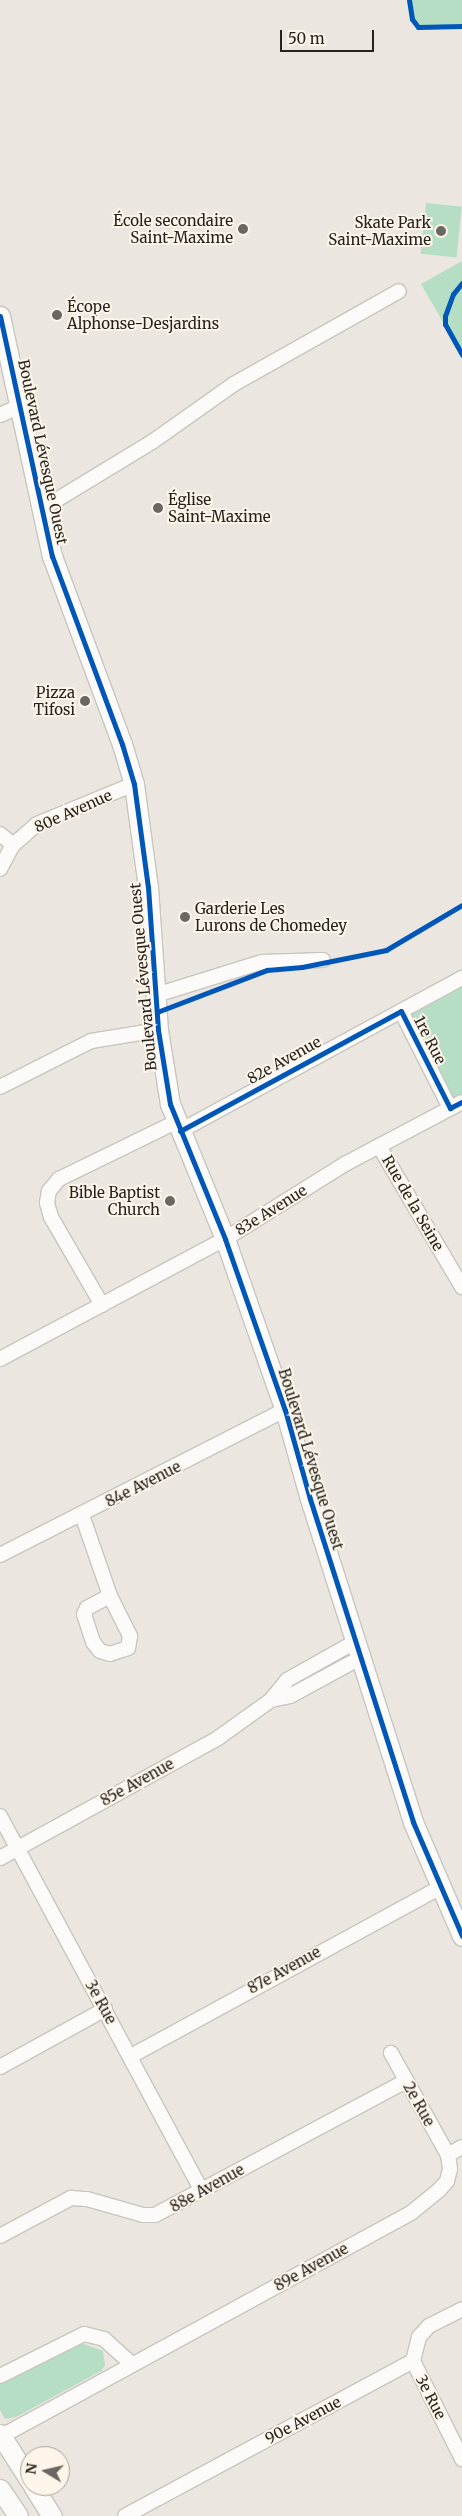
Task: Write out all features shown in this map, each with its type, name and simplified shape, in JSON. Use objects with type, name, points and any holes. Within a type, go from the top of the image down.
[{"type":"street","points":[[40,510],[152,442],[234,384],[398,291]]},
{"type":"street","name":"Boulevard Lévesque Ouest","points":[[0,316],[22,405],[40,510],[52,556],[122,744],[134,784],[146,871],[158,1030],[164,1078],[178,1127],[225,1239],[285,1410],[357,1650],[413,1822],[439,1888],[460,1930]]},
{"type":"street","points":[[0,415],[22,405]]},
{"type":"street","name":"80e Avenue","points":[[0,869],[13,846],[37,824],[134,784]]},
{"type":"street","points":[[0,834],[13,846]]},
{"type":"street","points":[[156,995],[262,962],[324,960]]},
{"type":"street","name":"82e Avenue","points":[[102,1304],[51,1217],[47,1203],[49,1190],[59,1179],[178,1127],[462,978]]},
{"type":"street","name":"1re Rue","points":[[401,1010],[456,1105]]},
{"type":"street","points":[[0,1087],[91,1041],[158,1030]]},
{"type":"street","name":"83e Avenue","points":[[0,1359],[225,1239],[379,1146],[456,1105]]},
{"type":"street","name":"Rue de la Seine","points":[[379,1146],[462,1287]]},
{"type":"street","name":"84e Avenue","points":[[0,1555],[82,1515],[285,1410]]},
{"type":"street","points":[[82,1515],[110,1596]]},
{"type":"street","name":"85e Avenue","points":[[0,1858],[218,1738],[270,1700],[290,1696],[357,1650]]},
{"type":"street","name":"3e Rue","points":[[0,1816],[201,2190]]},
{"type":"street","name":"87e Avenue","points":[[130,2056],[439,1888]]},
{"type":"street","points":[[0,2067],[105,2009]]},
{"type":"street","name":"2e Rue","points":[[391,2053],[448,2156]]},
{"type":"street","name":"88e Avenue","points":[[0,2236],[71,2198],[87,2199],[143,2216],[155,2215],[406,2081]]},
{"type":"street","points":[[448,2156],[462,2147]]},
{"type":"street","name":"89e Avenue","points":[[0,2436],[412,2212],[447,2181],[450,2170],[448,2156]]},
{"type":"street","points":[[413,2361],[419,2338],[429,2326],[462,2309]]},
{"type":"street","points":[[0,2376],[84,2334],[104,2339],[132,2364]]},
{"type":"street","name":"3e Rue","points":[[413,2361],[461,2452]]},
{"type":"street","name":"90e Avenue","points":[[125,2516],[413,2361]]},
{"type":"street","points":[[0,2436],[20,2466]]},
{"type":"street","points":[[0,2489],[18,2516]]},
{"type":"street","points":[[39,2496],[52,2516]]},
{"type":"green space","points":[[408,0],[462,0],[462,26],[418,27],[412,19]]},
{"type":"green space","name":"Skate Park Saint-Maxime","points":[[426,203],[462,207],[456,257],[421,254]]},
{"type":"green space","points":[[462,261],[462,355],[421,284]]},
{"type":"green space","points":[[462,978],[462,1102],[450,1108],[401,1011]]},
{"type":"green space","points":[[81,2343],[103,2351],[105,2365],[101,2371],[16,2417],[5,2419],[0,2410],[0,2384]]},
{"type":"cycle path","points":[[409,0],[412,19],[418,27],[462,26]]},
{"type":"cycle path","points":[[462,283],[453,294],[445,316],[445,324],[462,355]]},
{"type":"cycle path","points":[[0,316],[52,556],[122,744],[134,784],[148,887],[158,1030],[170,1104],[225,1239],[285,1410],[310,1499],[413,1822],[462,1936]]},
{"type":"cycle path","points":[[157,1012],[267,970],[302,967],[386,950],[462,905]]},
{"type":"cycle path","points":[[180,1131],[401,1011],[450,1108],[462,1102]]},
{"type":"place","name":"École secondaire Saint-Maxime","points":[[243,229]]},
{"type":"place","name":"Skate Park Saint-Maxime","points":[[441,231]]},
{"type":"place","name":"Écope Alphonse-Desjardins","points":[[57,315]]},
{"type":"place","name":"Église Saint-Maxime","points":[[158,508]]},
{"type":"place","name":"Pizza Tifosi","points":[[85,701]]},
{"type":"place","name":"Garderie Les Lurons de Chomedey","points":[[185,917]]},
{"type":"place","name":"Bible Baptist Church","points":[[170,1201]]}]
